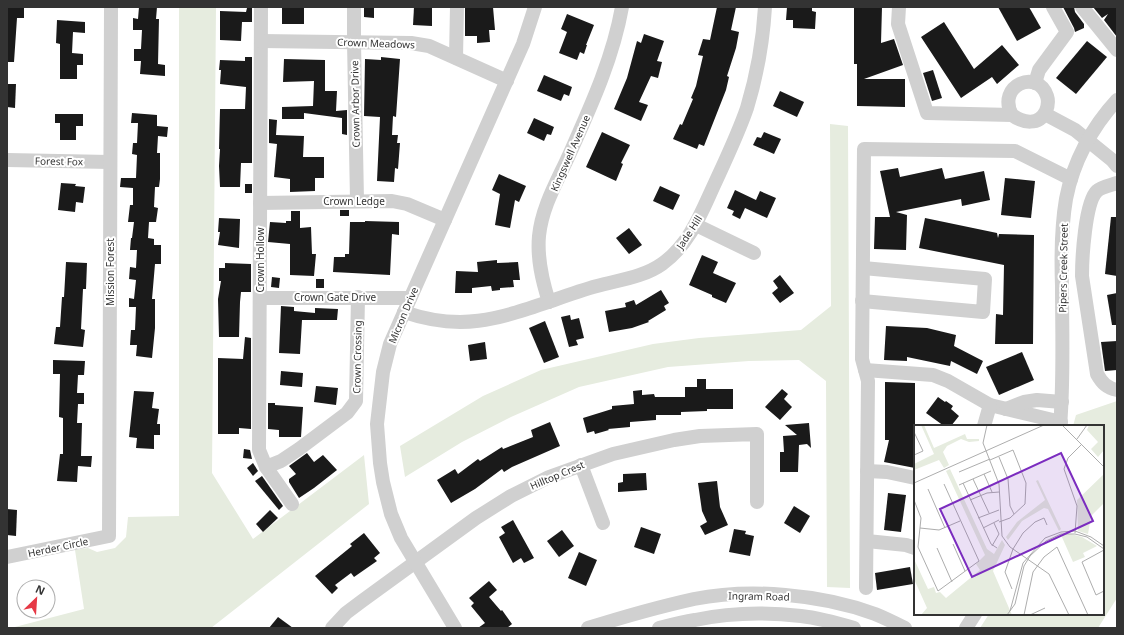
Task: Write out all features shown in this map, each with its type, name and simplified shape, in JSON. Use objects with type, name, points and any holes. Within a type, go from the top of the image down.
[{"type":"street","name":"Mission Forest","points":[[109,536],[112,7]]},
{"type":"street","name":"Crown Hollow","points":[[261,7],[259,450],[266,467],[292,504]]},
{"type":"street","name":"Crown Arbor Drive","points":[[354,7],[357,200]]},
{"type":"street","points":[[456,58],[457,7]]},
{"type":"street","name":"Micron Drive","points":[[455,628],[401,538],[391,514],[380,463],[377,424],[383,372],[390,344],[523,44],[535,7]]},
{"type":"street","name":"Kingswell Avenue","points":[[549,302],[541,275],[539,262],[538,249],[541,222],[550,197],[589,111],[607,64],[622,7]]},
{"type":"street","name":"Jade Hill","points":[[404,312],[432,320],[465,322],[498,318],[582,290],[644,274],[662,264],[678,250],[696,225],[747,108],[757,70],[764,31],[765,7]]},
{"type":"street","points":[[899,7],[898,24],[927,113],[1012,115]]},
{"type":"street","points":[[1035,83],[1039,70],[1067,32],[1052,7]]},
{"type":"street","points":[[1082,7],[1117,50]]},
{"type":"street","name":"Crown Meadows","points":[[261,40],[411,43],[429,46],[507,81]]},
{"type":"street","points":[[1020,83],[1035,83],[1041,86],[1046,92],[1049,100],[1045,114],[1032,122],[1018,120],[1012,115],[1009,108],[1008,101],[1010,94],[1020,83]]},
{"type":"street","name":"Pipers Creek Street","points":[[1061,424],[1061,246],[1066,199],[1078,160],[1088,140],[1098,124],[1117,100]]},
{"type":"street","points":[[1045,114],[1075,130],[1112,160],[1117,166]]},
{"type":"street","points":[[866,588],[868,381],[862,359],[864,149],[1015,150],[1071,179]]},
{"type":"street","name":"Forest Fox","points":[[7,160],[110,162]]},
{"type":"street","points":[[1117,183],[1097,190],[1092,199],[1088,215],[1082,261],[1082,276],[1097,374],[1107,387],[1117,390]]},
{"type":"street","name":"Crown Ledge","points":[[260,203],[357,200],[392,201],[407,204],[445,220]]},
{"type":"street","points":[[696,225],[754,253]]},
{"type":"street","points":[[862,301],[983,312],[985,279],[863,268]]},
{"type":"street","name":"Crown Crossing","points":[[266,467],[281,461],[299,449],[347,413],[356,401],[358,297]]},
{"type":"street","name":"Crown Gate Drive","points":[[260,298],[410,298]]},
{"type":"street","points":[[865,370],[933,375],[948,381],[990,404],[1006,409],[1029,408],[1061,424]]},
{"type":"street","points":[[1029,408],[1037,400],[1062,402]]},
{"type":"street","points":[[984,425],[990,404]]},
{"type":"street","name":"Hilltop Crest","points":[[332,628],[346,613],[415,562],[476,518],[511,496],[549,477],[613,454],[674,440],[719,435],[757,434],[758,502]]},
{"type":"street","points":[[581,465],[603,524]]},
{"type":"street","points":[[867,471],[887,472],[914,478]]},
{"type":"street","name":"Herder Circle","points":[[7,557],[109,536]]},
{"type":"street","points":[[866,541],[906,545],[914,548]]},
{"type":"street","name":"Ingram Road","points":[[588,628],[635,614],[695,599],[732,594],[766,594],[804,597],[839,604],[875,614],[905,628]]},
{"type":"street","points":[[766,594],[766,614]]},
{"type":"street","name":"Ingram Road","points":[[659,628],[695,619],[734,615],[766,614],[801,616],[834,622],[854,628]]},
{"type":"street","points":[[966,628],[974,615]]},
{"type":"shaded area","points":[[179,7],[216,7],[212,473],[253,539],[364,455],[369,504],[211,628],[11,628],[46,619],[56,619],[56,616],[84,609],[75,550],[88,548],[97,552],[115,548],[126,537],[128,517],[179,516]]},
{"type":"shaded area","points":[[830,124],[848,126],[850,588],[827,587],[826,381],[799,360],[749,361],[668,367],[579,387],[511,417],[462,442],[405,477],[400,446],[483,396],[541,370],[653,344],[699,338],[801,330],[831,306]]},
{"type":"shaded area","points":[[1117,401],[1117,598],[1098,628],[980,628],[988,615],[1104,615],[1104,425],[1073,425],[1076,415]]},
{"type":"building","points":[[7,7],[24,7],[24,18],[17,18],[14,62],[7,62]]},
{"type":"building","points":[[139,7],[157,7],[156,19],[159,19],[158,64],[165,65],[165,76],[140,74],[141,61],[134,61],[134,49],[141,49],[142,30],[133,30],[133,18],[138,19]]},
{"type":"building","points":[[364,7],[374,7],[374,18],[364,17]]},
{"type":"building","points":[[414,7],[432,7],[432,26],[413,25]]},
{"type":"building","points":[[465,7],[493,7],[495,30],[489,30],[490,42],[477,43],[477,36],[465,36]]},
{"type":"building","points":[[717,7],[736,7],[731,30],[739,32],[736,48],[727,76],[729,77],[726,90],[704,146],[699,144],[697,149],[673,139],[680,124],[682,125],[693,99],[691,98],[696,86],[703,56],[698,55],[703,39],[710,40]]},
{"type":"building","points":[[787,7],[812,7],[812,11],[816,12],[815,29],[793,28],[793,20],[786,20]]},
{"type":"building","points":[[854,7],[882,7],[881,43],[894,39],[903,65],[864,79],[905,79],[905,107],[857,106],[857,64],[854,64]]},
{"type":"building","points":[[998,7],[1029,7],[1041,28],[1017,41]]},
{"type":"building","points":[[1063,7],[1074,7],[1075,12],[1084,24],[1084,28],[1075,32]]},
{"type":"building","points":[[1093,7],[1117,7],[1117,37],[1104,20],[1108,14],[1102,18]]},
{"type":"building","points":[[247,8],[252,8],[252,22],[242,22],[241,41],[220,40],[220,11],[246,12]]},
{"type":"building","points":[[282,8],[304,8],[304,24],[282,24]]},
{"type":"building","points":[[567,14],[594,25],[584,54],[580,52],[577,60],[559,53],[567,32],[561,29]]},
{"type":"building","points":[[57,20],[85,22],[85,33],[73,32],[72,53],[83,54],[83,65],[77,65],[77,79],[60,79],[60,44],[56,43]]},
{"type":"building","points":[[944,22],[974,69],[1002,45],[1019,65],[997,84],[992,77],[961,98],[921,37]]},
{"type":"building","points":[[644,34],[664,41],[657,61],[662,62],[658,78],[651,76],[639,102],[648,105],[641,121],[614,109],[627,78],[637,41],[641,43]]},
{"type":"building","points":[[1087,41],[1107,57],[1076,94],[1056,78]]},
{"type":"building","points":[[245,57],[252,57],[252,163],[241,163],[240,187],[220,187],[220,109],[245,109],[246,87],[220,84],[220,60],[245,61]]},
{"type":"building","points":[[381,57],[400,59],[396,117],[393,116],[392,135],[398,135],[397,143],[400,143],[398,169],[395,168],[394,182],[377,181],[380,117],[364,116],[365,59],[381,60]]},
{"type":"building","points":[[284,59],[325,60],[325,91],[337,91],[336,111],[347,110],[347,135],[342,134],[342,118],[304,113],[304,119],[282,119],[282,107],[313,106],[314,81],[283,82]]},
{"type":"building","points":[[933,70],[942,98],[932,101],[923,73]]},
{"type":"building","points":[[544,75],[572,87],[569,96],[564,94],[561,101],[537,91]]},
{"type":"building","points":[[7,84],[16,84],[15,108],[7,107]]},
{"type":"building","points":[[780,91],[804,102],[797,117],[773,106]]},
{"type":"building","points":[[132,113],[157,115],[157,126],[168,127],[167,137],[158,136],[157,153],[160,153],[160,179],[159,187],[155,187],[154,207],[158,208],[156,222],[149,222],[148,238],[154,239],[154,245],[161,245],[161,264],[155,264],[152,299],[155,299],[155,328],[152,358],[136,356],[137,345],[130,345],[131,330],[135,330],[136,307],[129,307],[129,298],[134,299],[136,280],[129,279],[130,267],[136,268],[137,250],[130,250],[134,222],[128,222],[130,205],[133,205],[133,188],[120,187],[121,178],[136,178],[137,155],[132,154],[133,143],[137,143],[138,123],[131,123]]},
{"type":"building","points":[[55,114],[83,114],[83,126],[76,126],[76,140],[60,140],[60,123],[55,123]]},
{"type":"building","points":[[534,118],[554,127],[551,135],[547,134],[544,141],[527,133]]},
{"type":"building","points":[[269,119],[277,120],[276,135],[304,136],[303,157],[324,157],[324,178],[315,178],[315,191],[290,192],[290,179],[274,177],[277,144],[269,143]]},
{"type":"building","points":[[602,132],[630,145],[621,163],[623,164],[616,181],[586,167]]},
{"type":"building","points":[[764,132],[781,139],[774,154],[753,145],[757,137],[761,138]]},
{"type":"building","points":[[898,168],[900,177],[942,168],[945,179],[984,171],[990,200],[962,206],[961,199],[896,212],[907,215],[906,250],[874,249],[875,217],[890,217],[880,171]]},
{"type":"building","points":[[499,174],[526,186],[519,202],[515,200],[510,228],[495,225],[500,194],[492,190]]},
{"type":"building","points":[[1005,178],[1035,181],[1031,218],[1001,215]]},
{"type":"building","points":[[61,183],[76,184],[75,186],[85,187],[83,203],[76,202],[75,212],[58,210]]},
{"type":"building","points":[[245,184],[252,184],[252,193],[245,193]]},
{"type":"building","points":[[660,186],[680,195],[673,210],[653,201]]},
{"type":"building","points":[[735,190],[756,200],[760,191],[776,198],[767,218],[745,208],[740,219],[732,215],[734,211],[727,208]]},
{"type":"building","points":[[340,210],[349,210],[349,216],[340,216]]},
{"type":"building","points":[[291,211],[300,211],[300,228],[311,227],[312,254],[316,254],[314,276],[290,275],[290,244],[268,242],[270,222],[286,223],[286,221],[291,221]]},
{"type":"building","points":[[1111,217],[1117,217],[1117,276],[1105,274]]},
{"type":"building","points":[[219,218],[240,219],[239,248],[218,245],[220,232],[218,232]]},
{"type":"building","points":[[925,218],[997,233],[998,238],[999,234],[1034,235],[1033,344],[995,344],[996,314],[1003,315],[1004,265],[919,248]]},
{"type":"building","points":[[350,222],[399,222],[399,235],[392,234],[390,275],[333,272],[334,257],[345,257],[345,254],[349,254]]},
{"type":"building","points":[[629,228],[642,245],[629,254],[616,238]]},
{"type":"building","points":[[702,255],[718,262],[713,273],[736,283],[726,303],[689,285]]},
{"type":"building","points":[[497,260],[497,263],[518,262],[520,280],[513,280],[514,287],[500,288],[500,290],[492,291],[491,286],[472,288],[472,293],[455,293],[456,271],[478,272],[477,262]]},
{"type":"building","points":[[66,262],[87,263],[86,289],[83,289],[81,329],[85,330],[83,347],[54,344],[56,327],[60,327],[62,297],[64,297]]},
{"type":"building","points":[[225,263],[251,264],[251,292],[241,292],[239,337],[219,337],[218,299],[221,281],[219,281],[219,268],[225,268]]},
{"type":"building","points":[[780,275],[794,293],[780,303],[772,293],[778,288],[773,281]]},
{"type":"building","points":[[272,277],[280,278],[279,288],[271,287]]},
{"type":"building","points":[[316,279],[324,279],[324,288],[316,288]]},
{"type":"building","points":[[661,290],[669,303],[664,306],[666,310],[648,321],[649,322],[632,328],[609,332],[605,311],[626,307],[625,303],[634,300],[636,305]]},
{"type":"building","points":[[1117,293],[1117,325],[1112,325],[1107,295]]},
{"type":"building","points":[[281,306],[294,307],[294,311],[315,313],[315,308],[338,309],[337,320],[302,320],[300,354],[279,353]]},
{"type":"building","points":[[570,315],[571,320],[579,318],[584,338],[576,340],[578,345],[569,347],[561,317]]},
{"type":"building","points":[[545,321],[559,357],[544,363],[529,328]]},
{"type":"building","points":[[886,326],[927,328],[956,335],[954,346],[983,361],[977,374],[951,361],[950,366],[907,357],[907,361],[884,360]]},
{"type":"building","points":[[245,337],[251,338],[251,429],[239,428],[239,434],[218,434],[218,358],[243,359]]},
{"type":"building","points":[[1117,341],[1117,370],[1105,371],[1101,342]]},
{"type":"building","points":[[485,342],[487,359],[470,361],[468,345]]},
{"type":"building","points":[[1022,352],[1034,380],[999,395],[986,367]]},
{"type":"building","points":[[53,360],[85,361],[84,375],[78,375],[77,393],[84,393],[84,404],[78,404],[77,423],[82,423],[81,456],[92,456],[91,467],[78,466],[77,482],[57,481],[60,454],[63,454],[63,418],[59,417],[60,374],[53,374]]},
{"type":"building","points":[[281,371],[303,373],[302,387],[280,385]]},
{"type":"building","points":[[697,379],[706,379],[706,389],[733,389],[733,409],[707,409],[707,411],[681,412],[681,415],[656,415],[656,420],[630,422],[630,427],[608,429],[609,430],[595,434],[594,431],[587,433],[583,418],[612,409],[612,406],[634,404],[633,391],[642,390],[642,395],[654,394],[655,397],[685,397],[685,387],[697,387]]},
{"type":"building","points":[[885,382],[915,383],[914,468],[884,462],[889,440],[885,440]]},
{"type":"building","points":[[316,386],[338,388],[336,405],[314,402]]},
{"type":"building","points":[[782,389],[788,394],[784,399],[792,407],[780,420],[765,407]]},
{"type":"building","points":[[134,391],[154,392],[152,408],[159,409],[157,424],[160,424],[160,435],[154,435],[154,449],[136,448],[137,438],[129,437]]},
{"type":"building","points":[[938,397],[953,406],[951,409],[959,416],[952,425],[943,425],[926,413]]},
{"type":"building","points":[[268,403],[303,407],[301,437],[279,437],[279,430],[268,429]]},
{"type":"building","points":[[550,422],[560,446],[504,472],[502,469],[475,489],[451,503],[437,480],[455,469],[458,474],[478,459],[480,461],[502,447],[503,449],[533,437],[531,430]]},
{"type":"building","points":[[809,423],[811,448],[807,444],[799,445],[798,472],[780,472],[780,452],[784,452],[783,436],[797,435],[785,425]]},
{"type":"building","points":[[244,449],[250,450],[252,459],[243,458]]},
{"type":"building","points":[[307,453],[314,462],[323,455],[337,470],[299,498],[289,482],[289,479],[296,474],[289,466]]},
{"type":"building","points":[[253,463],[258,471],[253,476],[247,468]]},
{"type":"building","points":[[646,473],[647,490],[618,492],[618,483],[623,482],[623,474]]},
{"type":"building","points":[[262,476],[283,506],[279,510],[255,481]]},
{"type":"building","points":[[717,481],[720,507],[728,525],[705,535],[700,526],[707,522],[702,511],[698,483]]},
{"type":"building","points":[[888,493],[906,495],[901,532],[884,530]]},
{"type":"building","points":[[794,506],[810,516],[800,533],[784,523]]},
{"type":"building","points":[[7,509],[17,510],[16,536],[7,535]]},
{"type":"building","points":[[270,510],[278,518],[263,532],[256,524]]},
{"type":"building","points":[[513,520],[534,558],[524,563],[521,558],[513,563],[499,537],[505,533],[501,527]]},
{"type":"building","points":[[641,527],[661,534],[654,554],[634,547]]},
{"type":"building","points":[[734,529],[746,531],[745,534],[754,536],[750,556],[729,552]]},
{"type":"building","points":[[562,530],[574,546],[559,557],[547,541]]},
{"type":"building","points":[[364,533],[380,553],[374,558],[377,561],[354,577],[351,573],[335,585],[338,588],[332,594],[315,576],[352,546],[350,544]]},
{"type":"building","points":[[579,552],[597,560],[586,586],[568,578]]},
{"type":"building","points":[[910,567],[913,584],[877,590],[875,573]]},
{"type":"building","points":[[489,581],[497,590],[489,597],[501,611],[502,610],[512,624],[507,628],[478,628],[485,623],[471,606],[474,603],[469,598]]},
{"type":"building","points":[[278,617],[293,628],[269,628]]}]
